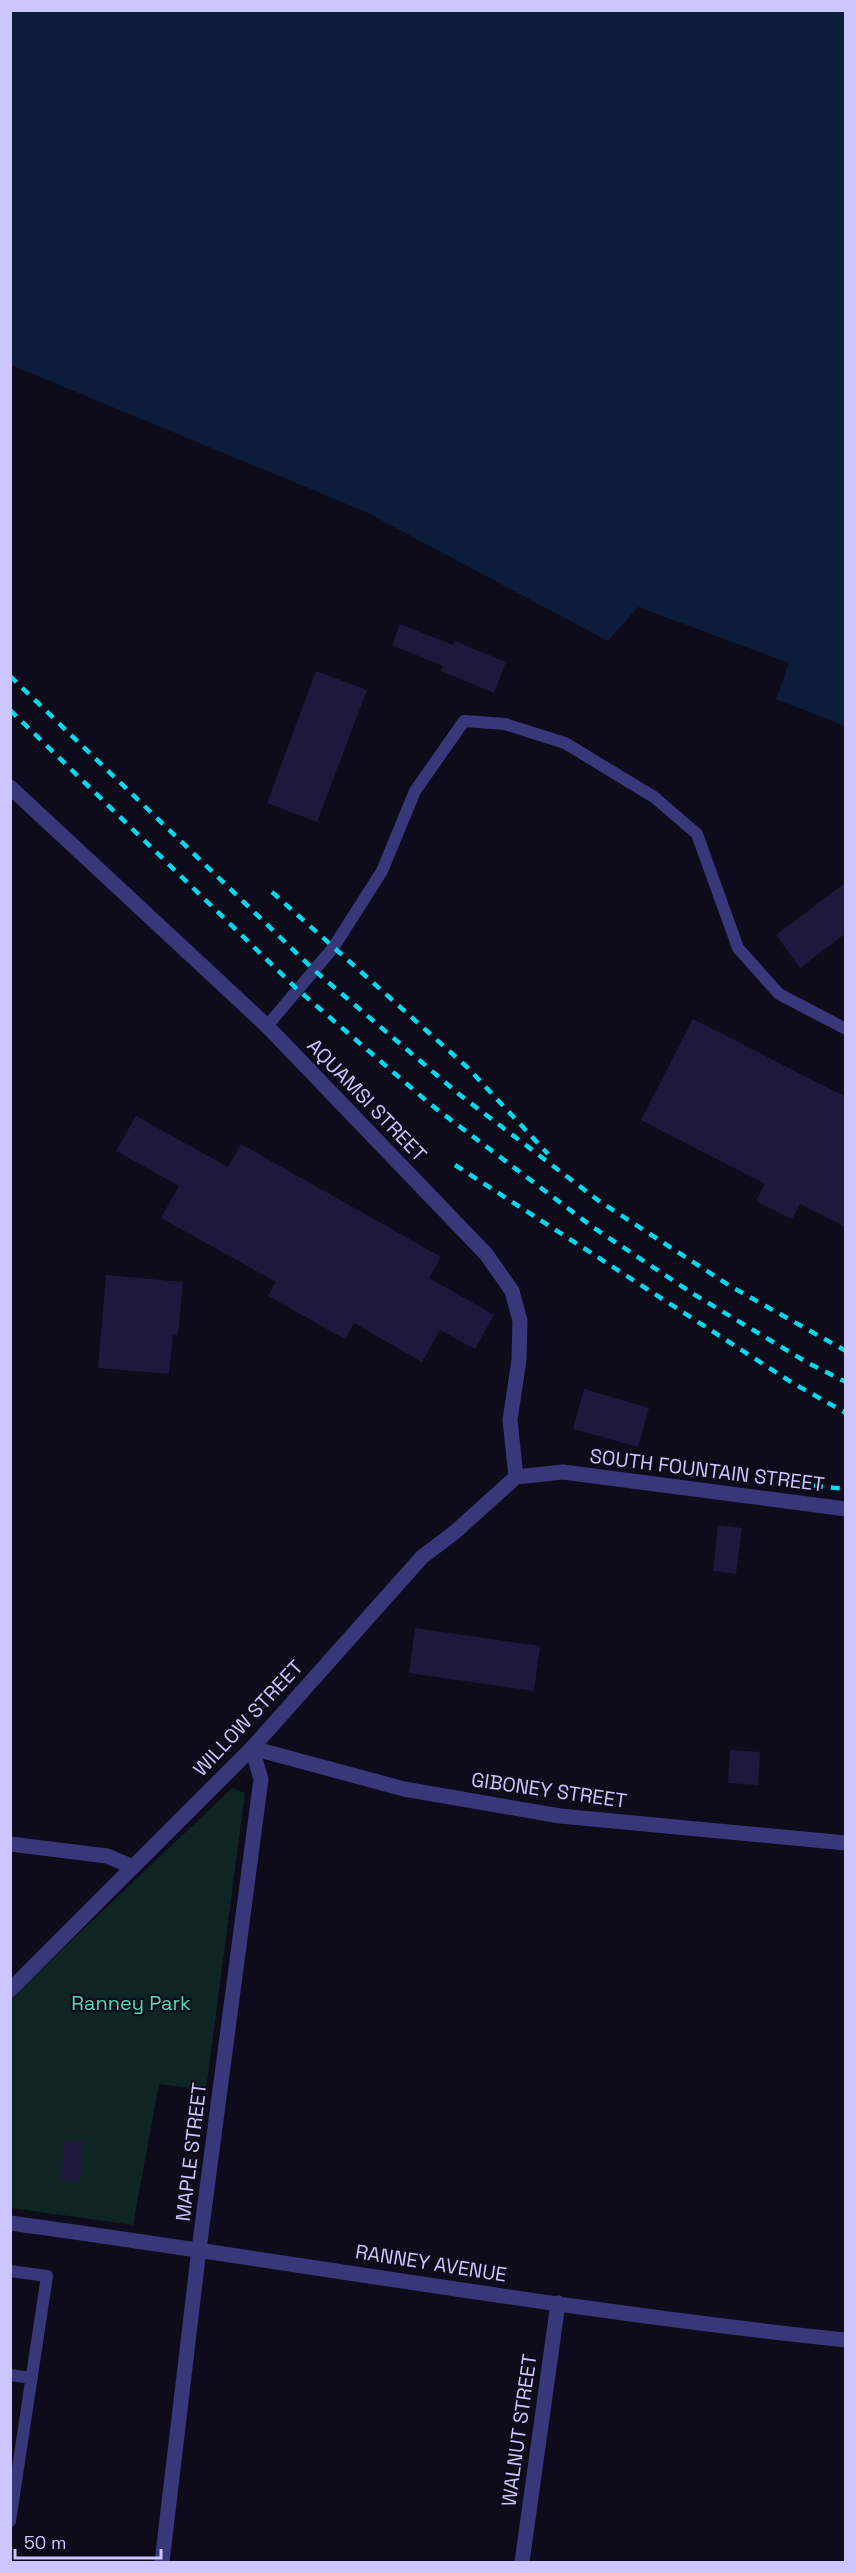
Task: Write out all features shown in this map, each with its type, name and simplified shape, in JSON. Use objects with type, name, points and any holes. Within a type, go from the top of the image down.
[{"type":"street","name":"AQUAMSI STREET","points":[[10,787],[267,1026],[486,1254],[512,1291],[520,1322],[519,1360],[510,1420],[516,1477]]},
{"type":"street","name":"SOUTH FOUNTAIN STREET","points":[[516,1477],[563,1472],[846,1509]]},
{"type":"street","name":"WILLOW STREET","points":[[10,1990],[252,1748],[422,1557],[455,1532],[516,1477]]},
{"type":"street","name":"GIBONEY STREET","points":[[252,1748],[404,1789],[560,1816],[846,1843]]},
{"type":"street","name":"MAPLE STREET","points":[[162,2562],[199,2249],[261,1779],[252,1748]]},
{"type":"street","points":[[10,1844],[107,1856],[133,1867]]},
{"type":"street","name":"RANNEY AVENUE","points":[[10,2223],[558,2303],[751,2330],[846,2340]]},
{"type":"street","name":"WALNUT STREET","points":[[522,2562],[558,2303]]},
{"type":"lane","points":[[267,1026],[333,948],[382,871],[415,791],[464,722],[505,724],[565,743],[654,797],[697,834],[738,948],[779,994],[846,1029]]},
{"type":"lane","points":[[10,2271],[47,2276],[10,2521]]},
{"type":"lane","points":[[10,2375],[32,2378]]},
{"type":"green space","name":"Ranney Park","points":[[232,1788],[245,1793],[206,2090],[159,2084],[133,2225],[11,2208],[11,1998]]},
{"type":"water","points":[[10,11],[845,11],[845,726],[776,699],[789,663],[638,607],[608,641],[366,512],[11,365]]},
{"type":"building","points":[[400,624],[453,645],[455,641],[506,662],[494,693],[441,671],[443,666],[392,645]]},
{"type":"building","points":[[316,671],[367,690],[317,822],[267,803]]},
{"type":"building","points":[[846,882],[846,933],[800,968],[776,935]]},
{"type":"building","points":[[693,1019],[846,1097],[846,1227],[800,1204],[792,1219],[756,1201],[765,1184],[641,1120]]},
{"type":"building","points":[[136,1116],[228,1167],[241,1144],[441,1257],[429,1278],[494,1315],[475,1349],[440,1330],[422,1362],[354,1323],[345,1339],[268,1296],[276,1282],[161,1218],[179,1186],[116,1151]]},
{"type":"building","points":[[106,1275],[183,1282],[178,1336],[173,1335],[169,1374],[98,1368]]},
{"type":"building","points":[[584,1389],[649,1408],[638,1447],[573,1429]]},
{"type":"building","points":[[718,1525],[742,1528],[736,1574],[713,1571]]},
{"type":"building","points":[[415,1628],[540,1646],[534,1691],[409,1673]]},
{"type":"building","points":[[730,1750],[760,1752],[758,1785],[728,1783]]},
{"type":"building","points":[[65,2140],[83,2142],[80,2182],[61,2180]]},
{"type":"railway","points":[[10,676],[314,970],[460,1095],[599,1201],[730,1286],[846,1351]]},
{"type":"railway","points":[[10,710],[297,989],[430,1104],[594,1228],[695,1295],[808,1363],[846,1382]]},
{"type":"railway","points":[[272,892],[467,1067],[548,1154]]},
{"type":"railway","points":[[455,1165],[791,1382],[846,1413]]},
{"type":"railway","points":[[797,1484],[846,1489]]}]
